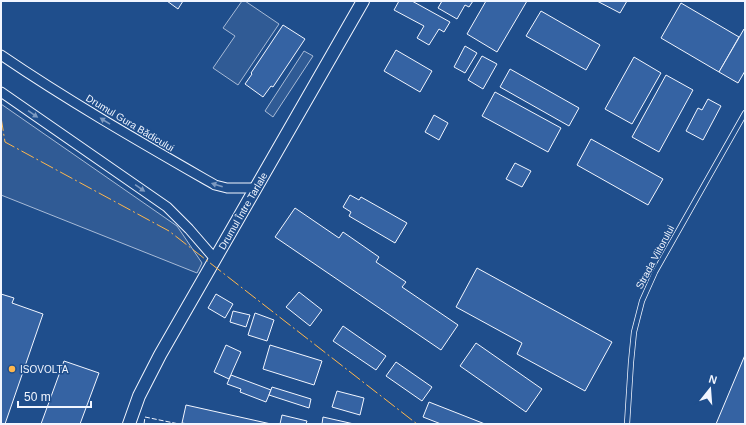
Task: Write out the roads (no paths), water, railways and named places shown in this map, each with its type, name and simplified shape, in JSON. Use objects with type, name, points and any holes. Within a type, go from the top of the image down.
[{"type":"main road","name":"Drumul Între Tarlale","points":[[129,424],[149,376],[363,1]]},
{"type":"street","name":"Drumul Gura Bădicului","points":[[1,55],[35,78],[128,135],[214,185],[227,188],[256,188]]},
{"type":"street","points":[[1,92],[167,207],[189,229],[215,259]]},
{"type":"lane","name":"Strada Viitorului","points":[[627,424],[634,332],[642,301],[655,272],[745,112]]},
{"type":"place","name":"ISOVOLTA","points":[[12,369]]}]
